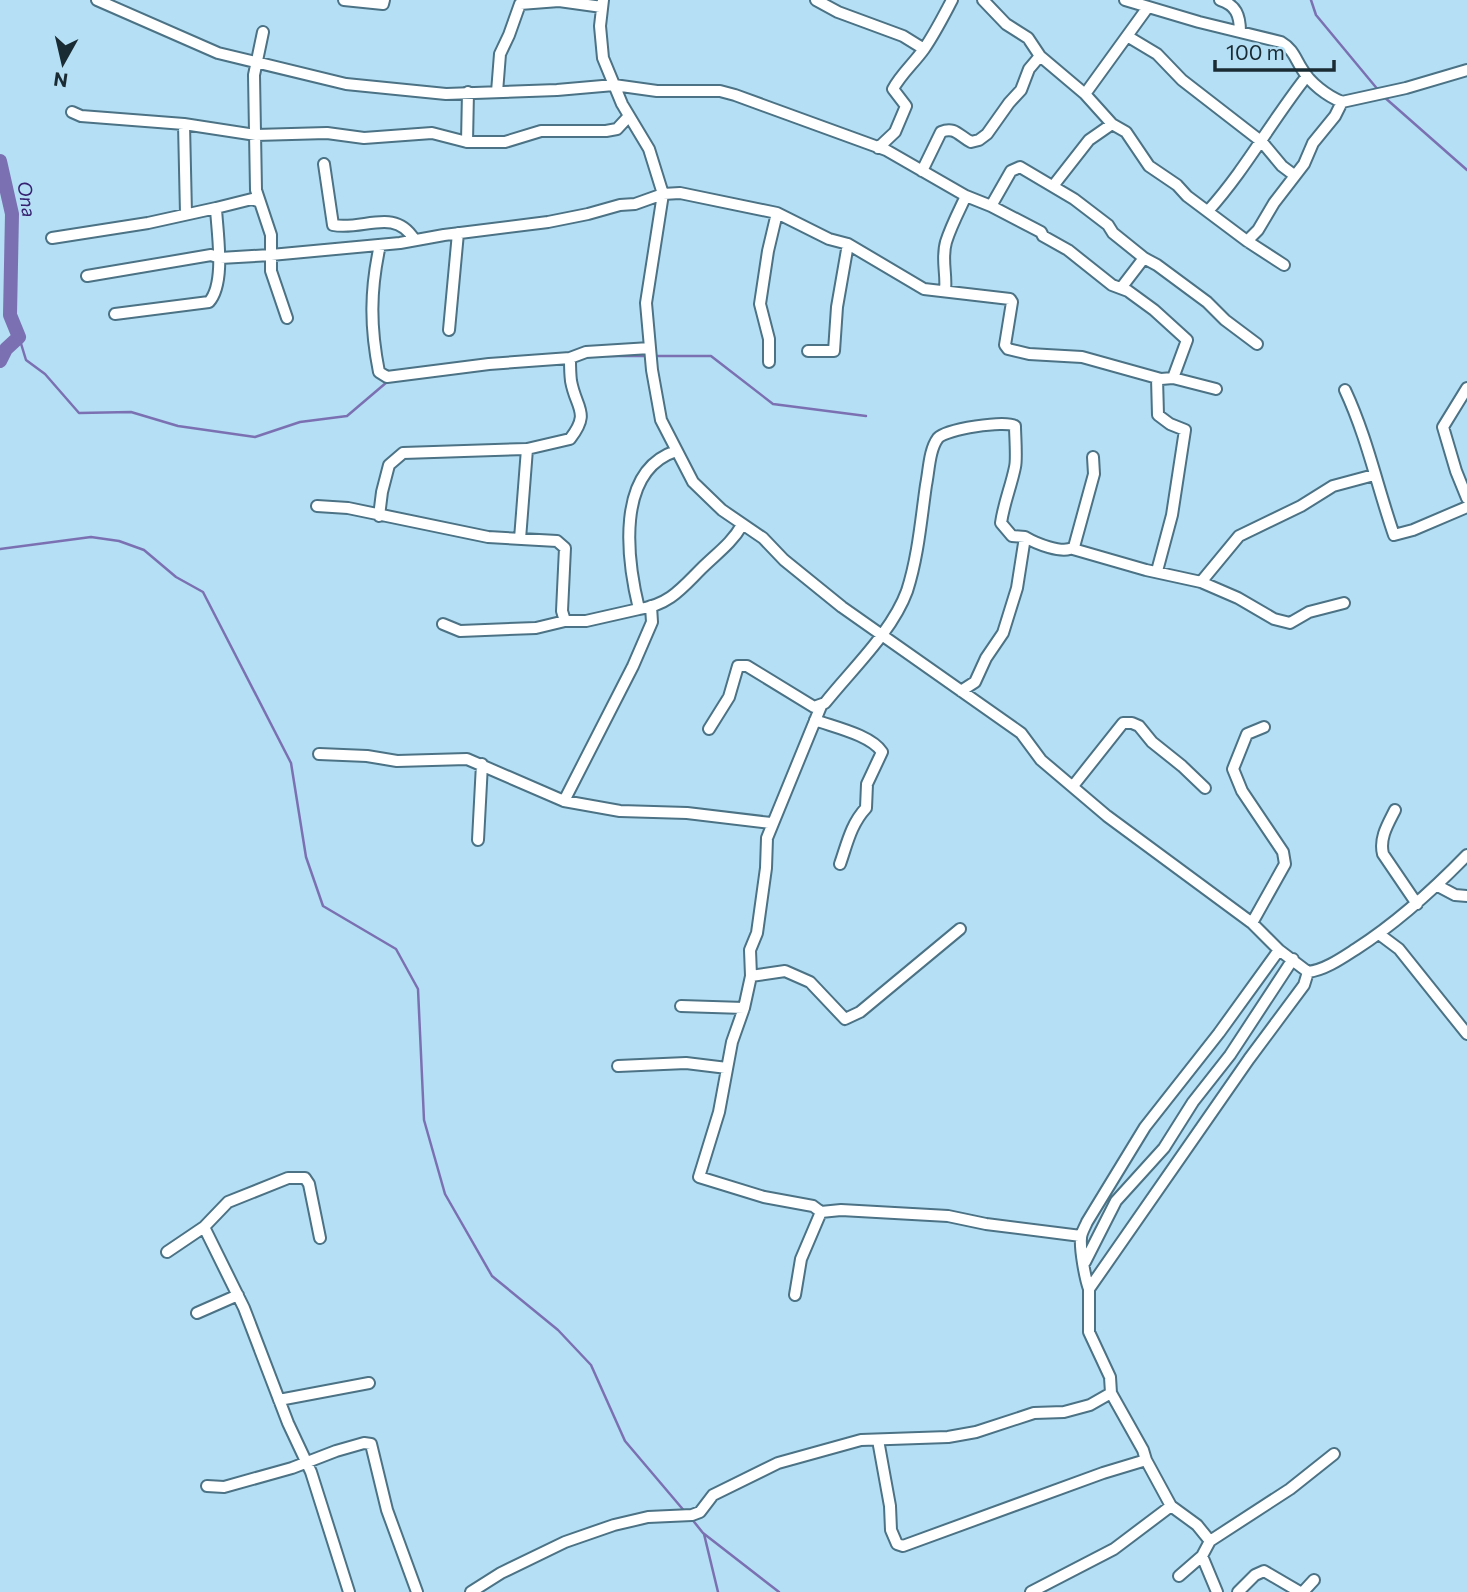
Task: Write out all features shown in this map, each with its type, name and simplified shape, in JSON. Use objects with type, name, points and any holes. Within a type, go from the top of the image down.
[{"type":"street","points":[[97,0],[218,53],[332,82],[446,94],[614,85],[657,91],[720,91],[878,148],[966,196],[1041,232],[1112,285],[1128,290],[1187,340],[1173,378]]},
{"type":"street","points":[[344,0],[383,4],[384,0]]},
{"type":"street","points":[[816,0],[838,12],[903,36],[924,49]]},
{"type":"street","points":[[878,148],[895,132],[906,106],[893,89],[899,77],[924,49],[952,0]]},
{"type":"street","points":[[983,0],[1006,24],[1028,38],[1040,57],[1085,94],[1112,124],[1126,132],[1149,166],[1247,241],[1284,265]]},
{"type":"street","points":[[1125,0],[1285,44],[1294,53],[1307,76],[1329,95],[1342,102],[1467,71]]},
{"type":"street","points":[[1220,0],[1228,2],[1237,11],[1240,32]]},
{"type":"street","points":[[497,92],[500,54],[520,4],[559,1],[603,4],[603,58],[629,116],[649,149],[663,194],[647,286],[646,313],[655,396],[661,420],[693,482],[742,525],[763,538],[784,560],[881,635],[1021,733],[1041,760],[1125,830],[1252,923],[1279,950],[1308,972]]},
{"type":"street","points":[[1085,94],[1127,36],[1144,4]]},
{"type":"street","points":[[263,32],[254,75],[256,190],[271,235],[271,271],[287,318]]},
{"type":"street","points":[[1127,36],[1157,54],[1182,80],[1262,142],[1282,166],[1294,175]]},
{"type":"street","points":[[922,171],[941,132],[955,130],[971,142],[987,134],[1021,90],[1029,69],[1040,57]]},
{"type":"street","points":[[1208,211],[1232,184],[1307,76]]},
{"type":"street","points":[[467,142],[468,92]]},
{"type":"street","points":[[1247,241],[1258,230],[1304,164],[1312,143],[1335,116],[1342,102]]},
{"type":"street","points":[[72,112],[81,116],[184,124],[256,135],[327,133],[364,138],[432,133],[467,142],[505,142],[541,131],[606,131],[617,129],[629,116]]},
{"type":"street","points":[[184,124],[186,214]]},
{"type":"street","points":[[1053,186],[1088,140],[1112,124]]},
{"type":"street","points":[[324,164],[333,225],[397,223],[407,229],[414,239]]},
{"type":"street","points":[[991,206],[1003,184],[1015,168],[1020,167],[1100,219],[1144,258],[1207,302],[1225,320],[1257,344]]},
{"type":"street","points":[[87,276],[211,255],[220,258],[271,255],[380,245],[548,222],[635,204],[663,194],[680,193],[777,213],[829,239],[848,244],[924,289],[1011,300],[1005,345],[1009,349],[1035,354],[1082,357],[1157,378],[1173,378],[1216,389]]},
{"type":"street","points":[[945,291],[946,243],[966,196]]},
{"type":"street","points":[[52,238],[148,223],[252,199],[260,202]]},
{"type":"street","points":[[116,314],[209,302],[216,293],[220,258],[216,208]]},
{"type":"street","points":[[769,362],[769,339],[760,304],[777,213]]},
{"type":"street","points":[[449,330],[458,233]]},
{"type":"street","points":[[808,351],[834,351],[837,307],[848,244]]},
{"type":"street","points":[[380,245],[373,278],[371,313],[379,372],[387,377],[489,364],[570,358],[586,352],[650,348]]},
{"type":"street","points":[[1121,288],[1144,258]]},
{"type":"street","points":[[379,516],[389,465],[403,453],[527,449],[570,439],[579,426],[582,413],[571,381],[570,358]]},
{"type":"street","points":[[1157,378],[1158,415],[1185,430],[1172,515],[1157,571]]},
{"type":"street","points":[[1467,388],[1443,428],[1467,498]]},
{"type":"street","points":[[1345,390],[1363,433],[1394,535],[1413,530],[1467,507]]},
{"type":"street","points":[[1081,1236],[986,1224],[948,1216],[841,1210],[821,1212],[813,1206],[764,1197],[699,1177],[719,1112],[732,1042],[744,1008],[751,976],[750,950],[757,933],[771,823],[821,706],[897,614],[916,557],[931,457],[939,437],[950,431],[993,424],[1009,423],[1015,426],[1015,467],[1005,498],[1001,523],[1012,536],[1025,537],[1065,551],[1073,549],[1201,582],[1238,598],[1274,619],[1290,623],[1309,612],[1344,603]]},
{"type":"street","points":[[520,539],[527,449]]},
{"type":"street","points":[[564,800],[633,666],[652,622],[629,562],[631,515],[635,491],[640,480],[663,455],[676,451]]},
{"type":"street","points":[[1073,549],[1094,477],[1093,457]]},
{"type":"street","points":[[1201,582],[1239,536],[1301,506],[1334,486],[1374,475]]},
{"type":"street","points":[[317,506],[348,508],[379,516],[409,519],[488,537],[557,541],[565,548],[562,611],[565,621]]},
{"type":"street","points":[[443,624],[460,631],[536,628],[565,621],[586,621],[664,601],[682,590],[735,537],[742,525]]},
{"type":"street","points":[[961,691],[975,682],[986,658],[1003,633],[1017,588],[1025,537]]},
{"type":"street","points":[[709,729],[729,697],[738,666],[747,666],[803,702],[814,707],[821,706]]},
{"type":"street","points":[[815,720],[854,733],[879,747],[882,752],[867,784],[866,808],[854,824],[840,864]]},
{"type":"street","points":[[1073,786],[1107,746],[1117,729],[1123,723],[1132,723],[1139,726],[1152,743],[1205,788]]},
{"type":"street","points":[[1252,923],[1285,864],[1283,852],[1242,791],[1233,769],[1247,734],[1264,727]]},
{"type":"street","points":[[318,754],[367,756],[397,761],[467,759],[564,800],[620,811],[687,813],[771,823]]},
{"type":"street","points":[[478,840],[482,765]]},
{"type":"street","points":[[1395,810],[1386,828],[1382,847],[1417,904]]},
{"type":"street","points":[[1308,972],[1319,970],[1345,956],[1378,934],[1438,886],[1467,855]]},
{"type":"street","points":[[1438,886],[1455,895],[1467,896]]},
{"type":"street","points":[[751,976],[785,971],[810,982],[845,1019],[860,1012],[960,929]]},
{"type":"street","points":[[1378,934],[1399,949],[1467,1034]]},
{"type":"street","points":[[1210,1541],[1197,1525],[1171,1506],[1111,1394],[1110,1377],[1089,1332],[1089,1289],[1084,1275],[1081,1236],[1104,1192],[1145,1127],[1219,1033],[1279,950]]},
{"type":"street","points":[[1084,1262],[1116,1201],[1164,1148],[1293,959]]},
{"type":"street","points":[[1089,1289],[1249,1059],[1304,985],[1308,972]]},
{"type":"street","points":[[681,1006],[744,1008]]},
{"type":"street","points":[[618,1066],[686,1063],[727,1068]]},
{"type":"street","points":[[167,1252],[204,1227],[228,1202],[288,1178],[305,1178],[309,1184],[320,1238]]},
{"type":"street","points":[[796,1295],[801,1259],[821,1212]]},
{"type":"street","points":[[204,1227],[238,1295],[306,1463],[325,1513],[349,1592]]},
{"type":"street","points":[[197,1313],[238,1295]]},
{"type":"street","points":[[279,1400],[369,1383]]},
{"type":"street","points":[[471,1592],[501,1573],[565,1542],[614,1525],[648,1517],[692,1515],[700,1512],[713,1494],[778,1463],[861,1440],[948,1437],[976,1432],[1034,1413],[1064,1412],[1090,1405],[1111,1394]]},
{"type":"street","points":[[878,1440],[890,1506],[892,1534],[897,1544],[904,1546],[1103,1473],[1146,1460]]},
{"type":"street","points":[[207,1486],[224,1487],[306,1463],[345,1448],[371,1444],[387,1510],[417,1592]]},
{"type":"street","points":[[1180,1576],[1202,1556],[1210,1541],[1290,1489],[1334,1454]]},
{"type":"street","points":[[1031,1592],[1114,1549],[1171,1506]]},
{"type":"street","points":[[1202,1556],[1217,1592]]},
{"type":"street","points":[[1238,1592],[1255,1575],[1264,1571],[1302,1592],[1314,1580]]},
{"type":"waterway","points":[[1311,0],[1316,15],[1379,91]]},
{"type":"waterway","points":[[1383,96],[1467,170]]},
{"type":"waterway","name":"Ona","points":[[0,161],[12,214],[10,315],[19,337],[6,349],[0,361]]},
{"type":"waterway","points":[[19,337],[26,360],[45,374],[79,413],[131,412],[178,426],[255,437],[300,422],[347,416],[387,382]]},
{"type":"waterway","points":[[607,356],[646,356]]},
{"type":"waterway","points":[[656,356],[711,356],[773,404],[866,416]]},
{"type":"waterway","points":[[0,549],[91,537],[119,541],[144,550],[176,577],[203,592],[291,763],[306,857],[323,906],[396,949],[418,989],[424,1120],[445,1194],[492,1276],[558,1330],[591,1365],[625,1441],[686,1513]]},
{"type":"waterway","points":[[691,1518],[703,1533],[779,1592]]},
{"type":"waterway","points":[[704,1534],[718,1592]]}]
